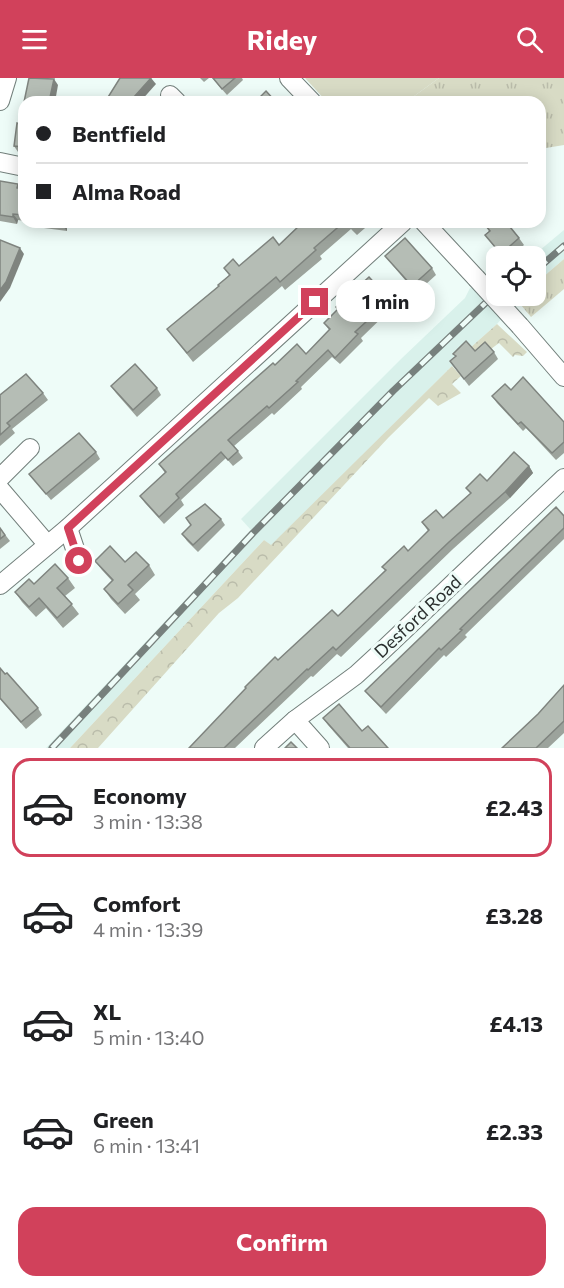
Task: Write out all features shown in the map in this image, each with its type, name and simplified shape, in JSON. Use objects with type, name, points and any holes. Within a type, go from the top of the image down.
[{"type":"street","points":[[0,101],[6,78]]},
{"type":"street","points":[[289,78],[306,96]]},
{"type":"street","points":[[0,162],[18,166]]},
{"type":"street","points":[[0,585],[68,528],[396,228]]},
{"type":"street","points":[[430,228],[564,377]]},
{"type":"street","points":[[0,478],[30,448]]},
{"type":"street","name":"Desford Road","points":[[264,748],[294,720],[356,675],[564,478]]},
{"type":"street","points":[[0,489],[47,544]]},
{"type":"street","points":[[68,528],[79,561]]},
{"type":"street","points":[[294,720],[320,748]]},
{"type":"shaded area","points":[[564,230],[564,259],[546,274],[546,246]]},
{"type":"shaded area","points":[[486,285],[486,306],[512,306],[497,324],[470,348],[455,368],[452,366],[271,546],[264,540],[70,748],[46,748],[251,530],[241,519],[465,298],[470,288]]},
{"type":"green space","points":[[305,78],[439,78],[414,96],[322,96]]},
{"type":"green space","points":[[439,78],[564,78],[564,145],[546,148],[546,96],[414,96]]},
{"type":"green space","points":[[564,259],[564,289],[546,304],[546,274]]},
{"type":"green space","points":[[522,306],[544,306],[531,317]]},
{"type":"green space","points":[[497,324],[527,352],[523,356],[513,357],[499,343],[479,358],[470,348]]},
{"type":"green space","points":[[452,366],[461,376],[452,384],[461,393],[438,406],[429,398],[389,437],[238,598],[219,613],[98,748],[70,748],[264,540],[271,545]]},
{"type":"building","points":[[29,78],[54,79],[50,96],[25,96]]},
{"type":"building","points":[[120,78],[151,78],[135,96],[109,96]]},
{"type":"building","points":[[213,78],[235,78],[222,89]]},
{"type":"building","points":[[266,91],[271,96],[261,96]]},
{"type":"building","points":[[18,123],[18,146],[14,146]]},
{"type":"building","points":[[0,181],[18,184],[18,214],[13,214],[13,217],[0,215]]},
{"type":"building","points":[[297,228],[337,228],[280,282],[276,277],[187,353],[167,329],[230,275],[224,268],[233,259],[239,266],[273,237],[279,245]]},
{"type":"building","points":[[488,228],[511,228],[519,238],[510,246],[494,246],[485,235],[490,231]]},
{"type":"building","points":[[405,238],[432,268],[412,286],[385,256]]},
{"type":"building","points":[[0,240],[20,248],[6,282],[0,290]]},
{"type":"building","points":[[369,277],[390,300],[355,332],[358,334],[335,358],[328,350],[296,381],[298,382],[228,440],[238,451],[228,460],[221,452],[176,494],[179,498],[159,517],[140,496],[166,472],[159,464],[297,344],[306,354],[330,329],[324,323],[338,309],[336,307]]},
{"type":"building","points":[[466,341],[475,351],[485,342],[494,352],[464,379],[450,361],[456,356],[453,354]]},
{"type":"building","points":[[135,364],[157,388],[133,410],[111,386]]},
{"type":"building","points":[[26,374],[43,393],[7,423],[10,426],[0,435],[0,395]]},
{"type":"building","points":[[523,377],[564,422],[564,442],[552,453],[521,422],[518,424],[492,396],[505,384],[511,390]]},
{"type":"building","points":[[79,433],[96,452],[46,494],[29,474]]},
{"type":"building","points":[[514,452],[529,466],[505,492],[336,650],[333,647],[307,669],[224,748],[189,748],[275,657],[278,660],[332,610],[338,616],[386,570],[382,567],[404,546],[408,551],[429,530],[422,522],[436,510],[443,518],[471,493],[466,488],[480,474],[487,481]]},
{"type":"building","points":[[205,504],[221,519],[193,545],[182,534],[191,525],[186,518]]},
{"type":"building","points":[[556,507],[564,516],[564,528],[381,707],[365,691]]},
{"type":"building","points":[[0,528],[5,535],[0,539]]},
{"type":"building","points":[[110,546],[125,562],[136,552],[149,565],[128,585],[133,590],[118,604],[104,589],[113,580],[95,561]]},
{"type":"building","points":[[55,564],[68,578],[57,588],[72,604],[57,618],[39,598],[29,607],[15,592],[29,579],[34,584]]},
{"type":"building","points":[[0,668],[38,708],[21,722],[0,698]]},
{"type":"building","points":[[564,685],[564,721],[536,748],[502,748],[538,714]]},
{"type":"building","points":[[339,704],[362,731],[368,726],[388,748],[350,748],[323,718]]},
{"type":"building","points":[[291,742],[297,748],[285,748]]},
{"type":"railway","points":[[546,261],[564,246]]},
{"type":"railway","points":[[52,748],[253,533],[393,391],[486,303]]},
{"type":"route","points":[[79,561],[68,528],[315,302]]}]
